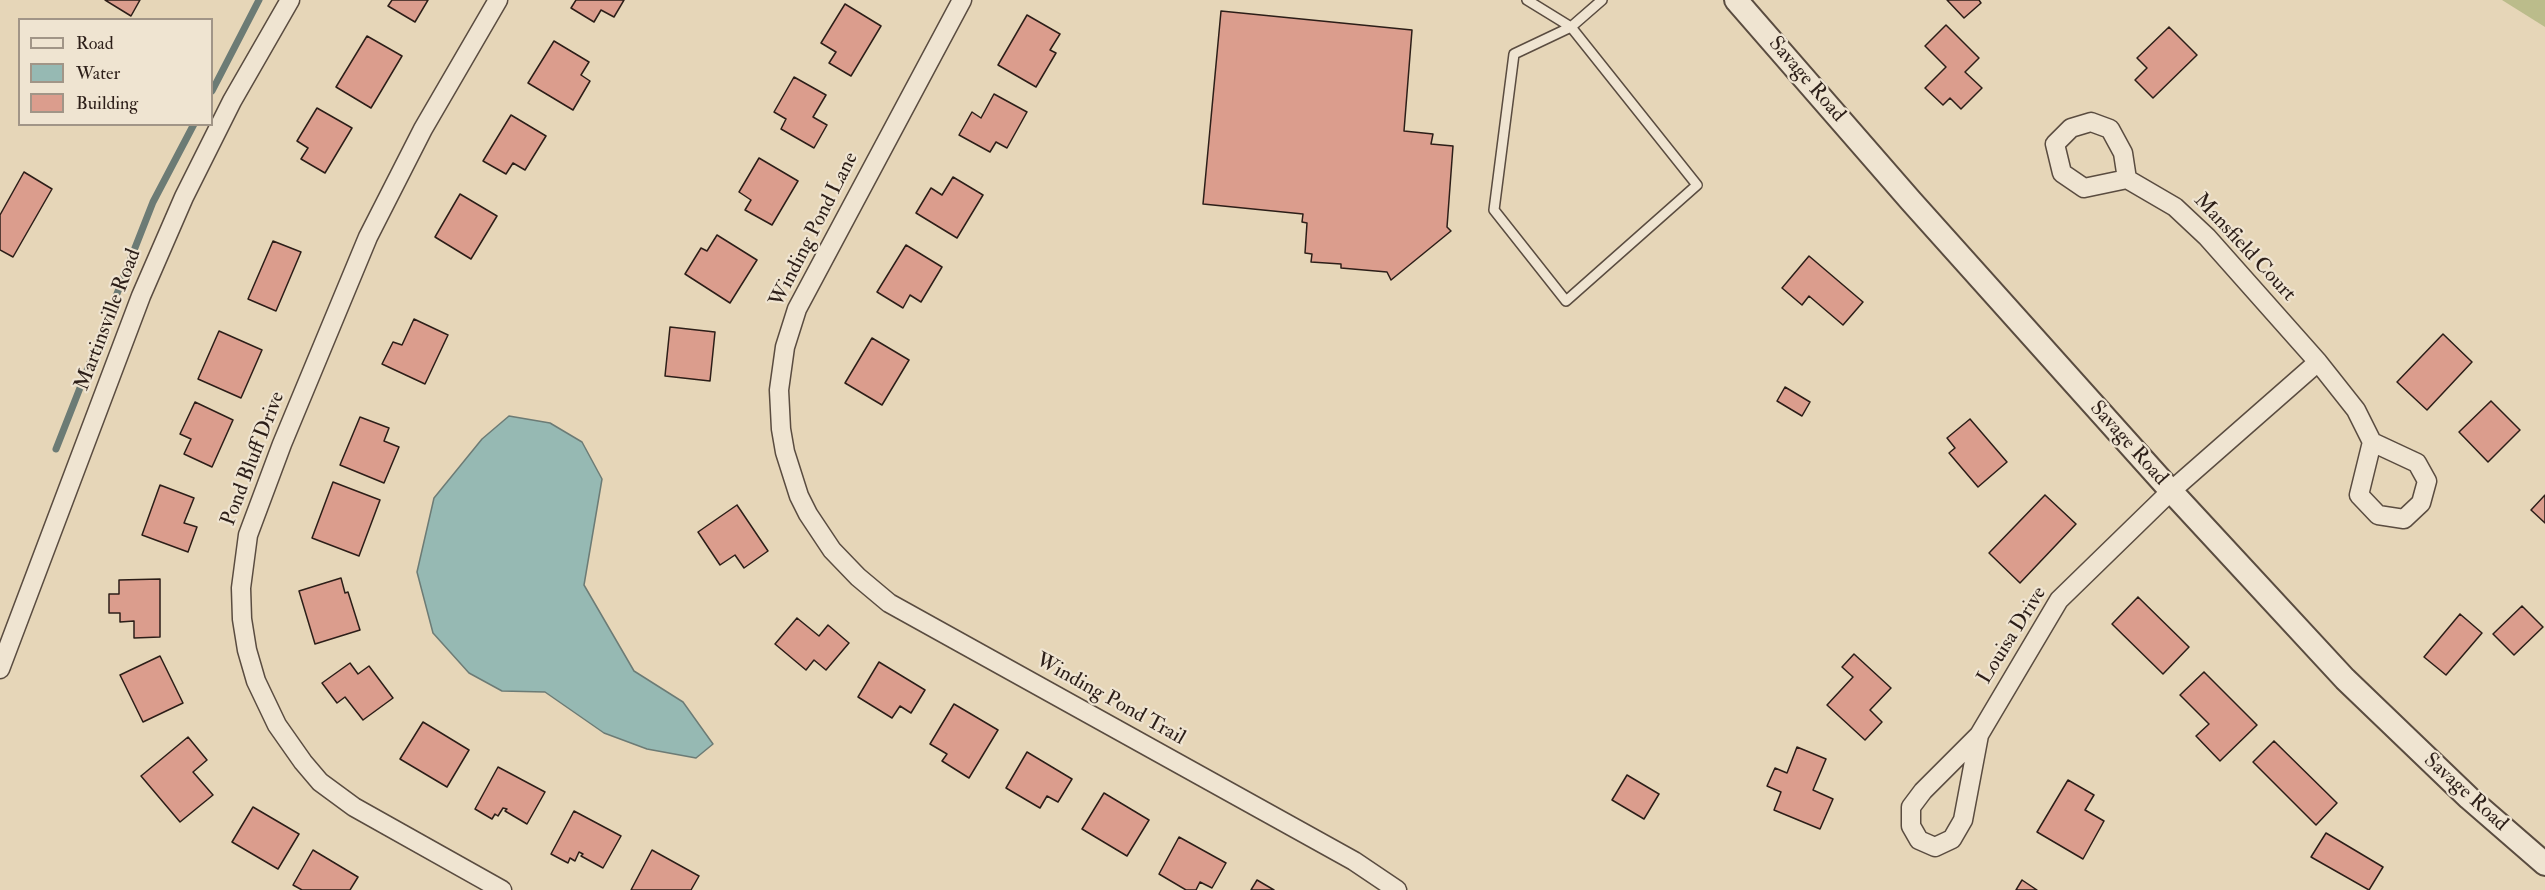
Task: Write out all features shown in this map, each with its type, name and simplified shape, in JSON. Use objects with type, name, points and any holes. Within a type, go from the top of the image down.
[{"type":"street","name":"Martinsville Road","points":[[0,669],[138,303],[184,197],[232,101],[290,0]]},
{"type":"street","name":"Pond Bluff Drive","points":[[498,0],[423,129],[368,237],[282,444],[248,535],[241,588],[242,620],[247,650],[256,681],[277,725],[320,782],[354,807],[502,890]]},
{"type":"street","name":"Winding Pond Lane","points":[[819,529],[799,496],[785,452],[779,390],[785,347],[797,309],[811,279],[962,0]]},
{"type":"street","name":"Savage Road","points":[[1736,0],[1911,201],[2171,491],[2369,702],[2469,798],[2545,864]]},
{"type":"street","name":"Mansfield Court","points":[[2127,179],[2175,207],[2207,237],[2318,362],[2356,410],[2372,442]]},
{"type":"street","points":[[2171,491],[2318,362]]},
{"type":"street","name":"Louisa Drive","points":[[1979,735],[1963,820],[1952,839],[1935,848],[1918,840],[1911,826],[1911,807],[1923,790],[1979,735],[2060,600],[2171,491]]},
{"type":"street","name":"Winding Pond Trail","points":[[819,529],[832,550],[858,577],[889,603],[1354,861],[1397,890]]},
{"type":"lane","points":[[1527,0],[1571,27],[1697,185],[1566,301],[1494,210],[1514,54],[1571,27],[1602,0]]},
{"type":"green space","points":[[2502,0],[2545,0],[2545,27]]},
{"type":"water","points":[[509,416],[550,423],[582,442],[602,479],[584,585],[634,671],[683,702],[713,744],[696,758],[647,749],[604,733],[545,692],[502,691],[469,673],[433,633],[417,572],[434,498],[482,439]]},
{"type":"building","points":[[105,0],[140,0],[131,16]]},
{"type":"building","points":[[392,0],[428,0],[415,22],[388,6]]},
{"type":"building","points":[[576,0],[624,0],[614,17],[601,10],[594,22],[571,8]]},
{"type":"building","points":[[1947,0],[1979,0],[1981,3],[1964,18]]},
{"type":"building","points":[[845,4],[881,26],[851,76],[829,63],[836,52],[821,43]]},
{"type":"building","points":[[1221,11],[1412,30],[1404,131],[1433,134],[1431,144],[1453,146],[1447,227],[1451,231],[1391,280],[1387,272],[1341,268],[1341,264],[1311,262],[1312,254],[1305,253],[1307,223],[1302,222],[1303,214],[1203,204]]},
{"type":"building","points":[[1027,15],[1060,34],[1050,50],[1056,53],[1036,87],[998,65]]},
{"type":"building","points":[[1946,25],[1979,58],[1965,72],[1982,88],[1961,109],[1950,98],[1943,105],[1925,88],[1946,67],[1925,46]]},
{"type":"building","points":[[2169,27],[2197,55],[2153,98],[2135,80],[2147,68],[2137,58]]},
{"type":"building","points":[[367,36],[402,56],[371,108],[336,87]]},
{"type":"building","points":[[554,41],[589,62],[581,75],[590,81],[573,110],[528,83]]},
{"type":"building","points":[[794,77],[826,95],[813,117],[827,125],[814,148],[781,129],[786,119],[774,112]]},
{"type":"building","points":[[994,94],[1027,112],[1007,148],[996,142],[990,152],[959,135],[972,112],[981,118]]},
{"type":"building","points":[[317,108],[352,128],[325,173],[301,159],[308,148],[297,141]]},
{"type":"building","points":[[511,115],[546,136],[525,170],[513,163],[506,174],[483,161]]},
{"type":"building","points":[[759,158],[798,181],[772,225],[745,210],[751,200],[739,192]]},
{"type":"building","points":[[24,172],[52,189],[13,257],[0,250],[0,215]]},
{"type":"building","points":[[953,177],[983,195],[957,238],[916,213],[931,188],[942,195]]},
{"type":"building","points":[[460,194],[497,216],[471,259],[435,237]]},
{"type":"building","points":[[717,235],[757,260],[730,303],[685,274],[701,248],[707,251]]},
{"type":"building","points":[[273,241],[301,252],[276,311],[248,299]]},
{"type":"building","points":[[906,245],[942,267],[921,302],[910,295],[903,308],[877,292]]},
{"type":"building","points":[[1809,256],[1863,302],[1843,325],[1809,296],[1802,305],[1782,288]]},
{"type":"building","points":[[414,319],[448,335],[425,384],[382,364],[393,342],[402,345]]},
{"type":"building","points":[[670,327],[715,332],[710,381],[665,376]]},
{"type":"building","points":[[219,331],[262,350],[241,398],[198,379]]},
{"type":"building","points":[[2443,334],[2472,362],[2427,410],[2397,382]]},
{"type":"building","points":[[872,338],[909,360],[882,405],[845,383]]},
{"type":"building","points":[[1785,387],[1810,402],[1802,416],[1777,401]]},
{"type":"building","points":[[2491,401],[2520,430],[2488,462],[2459,432]]},
{"type":"building","points":[[195,402],[233,420],[212,467],[184,454],[191,439],[180,434]]},
{"type":"building","points":[[360,417],[389,428],[384,441],[399,447],[384,483],[340,465]]},
{"type":"building","points":[[1970,419],[2007,462],[1978,487],[1949,453],[1955,448],[1947,438]]},
{"type":"building","points":[[333,482],[380,500],[359,556],[312,538]]},
{"type":"building","points":[[160,485],[194,498],[184,523],[197,527],[188,552],[142,535]]},
{"type":"building","points":[[2045,495],[2076,524],[2020,583],[1989,553]]},
{"type":"building","points":[[2545,495],[2545,523],[2531,510]]},
{"type":"building","points":[[737,505],[768,551],[744,568],[735,555],[720,565],[698,532]]},
{"type":"building","points":[[341,578],[360,630],[315,644],[299,591]]},
{"type":"building","points":[[160,579],[160,637],[134,638],[134,621],[120,622],[120,613],[109,613],[109,594],[119,594],[119,580]]},
{"type":"building","points":[[2138,597],[2189,647],[2163,674],[2112,624]]},
{"type":"building","points":[[2522,606],[2543,627],[2514,655],[2493,634]]},
{"type":"building","points":[[2460,614],[2482,633],[2446,675],[2424,657]]},
{"type":"building","points":[[797,618],[819,636],[828,625],[849,643],[826,670],[814,660],[806,670],[775,644]]},
{"type":"building","points":[[1854,654],[1891,688],[1870,710],[1882,722],[1865,740],[1827,705],[1853,677],[1842,667]]},
{"type":"building","points":[[160,656],[183,703],[143,722],[120,675]]},
{"type":"building","points":[[879,662],[925,690],[911,713],[900,706],[892,718],[858,697]]},
{"type":"building","points":[[350,663],[358,674],[369,666],[393,698],[363,720],[345,697],[337,703],[322,683]]},
{"type":"building","points":[[2204,672],[2257,725],[2220,761],[2196,736],[2209,724],[2180,695]]},
{"type":"building","points":[[954,704],[998,730],[969,778],[942,761],[947,754],[930,744]]},
{"type":"building","points":[[423,722],[469,750],[447,787],[400,759]]},
{"type":"building","points":[[188,737],[207,760],[193,772],[213,795],[180,822],[141,776]]},
{"type":"building","points":[[2274,741],[2337,803],[2316,825],[2253,762]]},
{"type":"building","points":[[1797,747],[1826,759],[1813,790],[1833,799],[1820,829],[1774,810],[1781,792],[1767,786],[1775,768],[1787,773]]},
{"type":"building","points":[[1027,752],[1072,779],[1058,802],[1047,796],[1040,808],[1006,788]]},
{"type":"building","points":[[498,767],[545,792],[527,824],[505,811],[507,809],[503,808],[498,816],[495,814],[492,819],[475,809]]},
{"type":"building","points":[[1627,775],[1659,794],[1644,819],[1612,800]]},
{"type":"building","points":[[2068,780],[2094,795],[2085,810],[2104,821],[2083,859],[2037,832]]},
{"type":"building","points":[[1104,793],[1149,820],[1127,856],[1082,829]]},
{"type":"building","points":[[253,807],[299,834],[278,869],[232,842]]},
{"type":"building","points":[[574,811],[621,836],[603,868],[581,856],[583,854],[579,852],[575,861],[570,858],[568,863],[551,854]]},
{"type":"building","points":[[2326,833],[2383,867],[2369,890],[2311,857]]},
{"type":"building","points":[[1179,837],[1226,863],[1212,888],[1200,882],[1196,890],[1186,890],[1159,874]]},
{"type":"building","points":[[313,850],[358,877],[350,890],[302,890],[293,885]]},
{"type":"building","points":[[652,850],[699,876],[691,890],[631,890]]},
{"type":"building","points":[[1257,880],[1274,890],[1251,890]]},
{"type":"building","points":[[2022,880],[2037,890],[2016,890]]},
{"type":"waterway","points":[[213,89],[259,0]]},
{"type":"waterway","points":[[56,449],[153,202],[193,126]]}]
